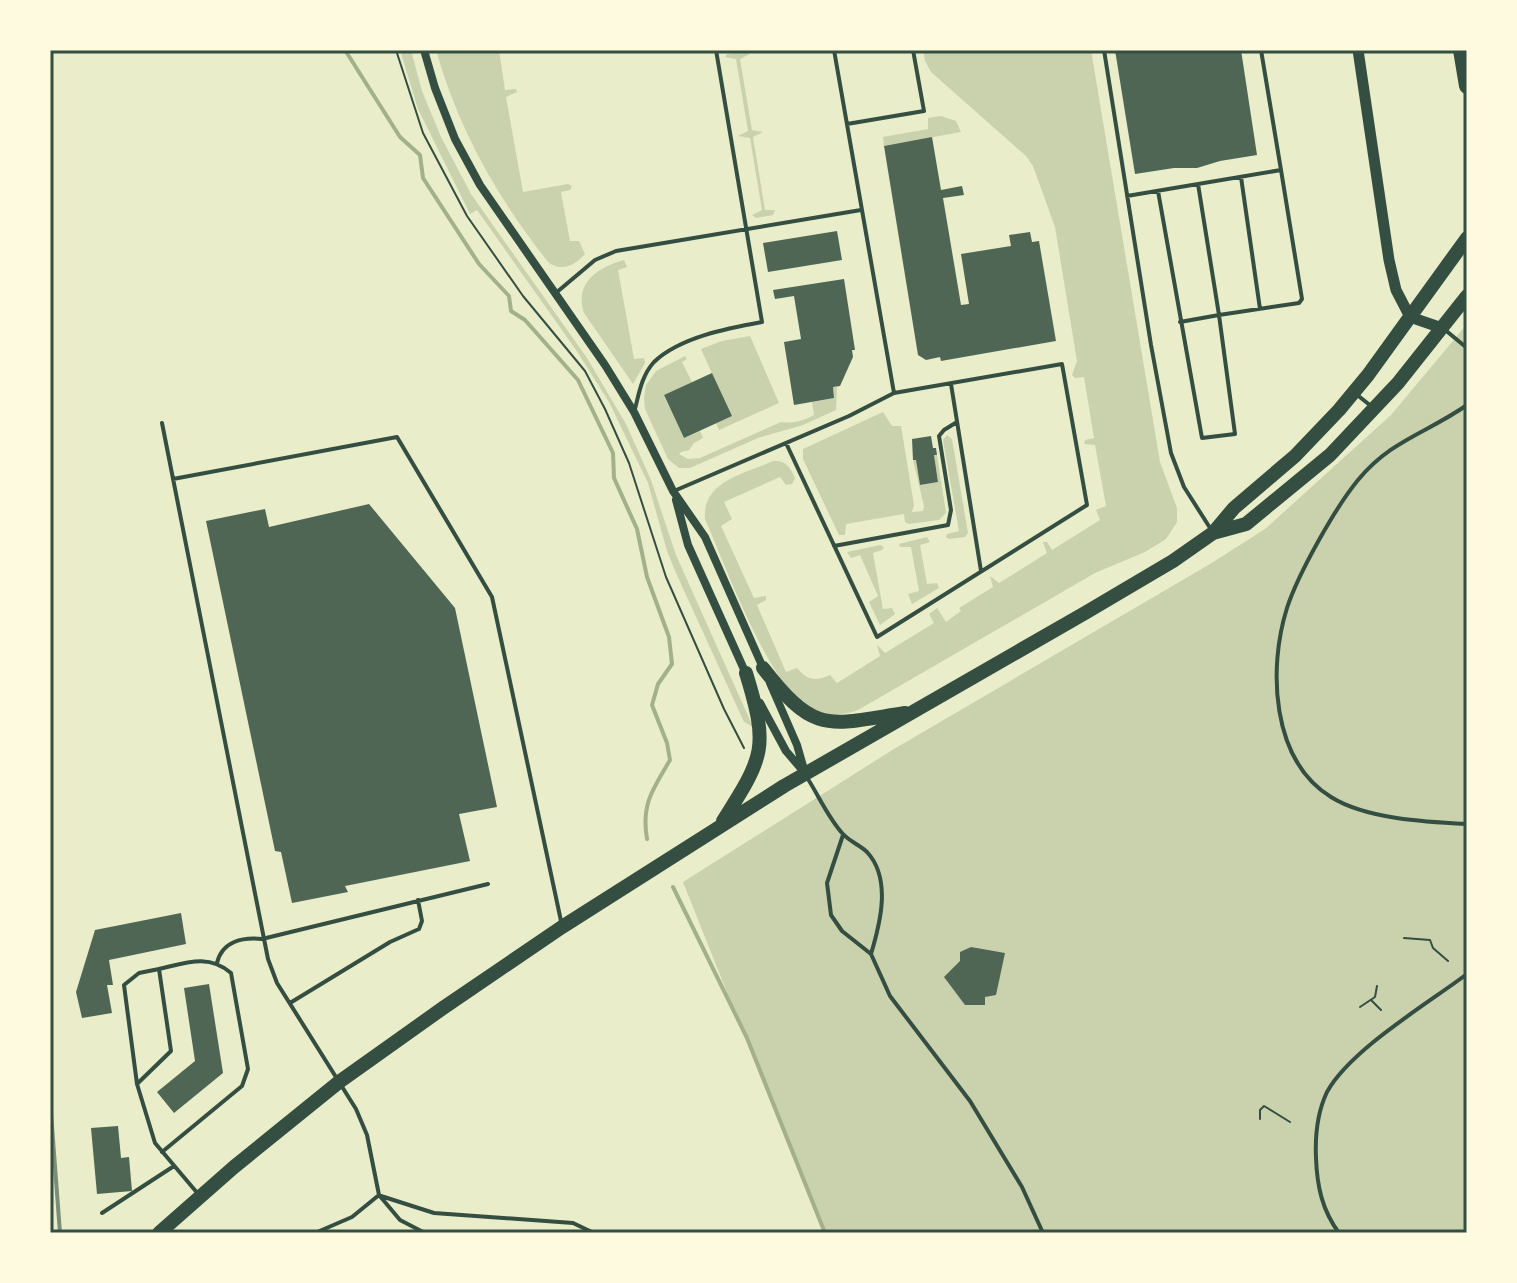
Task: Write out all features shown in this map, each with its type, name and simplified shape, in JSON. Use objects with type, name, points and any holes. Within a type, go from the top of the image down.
[{"type":"highway","points":[[1461,50],[1467,86]]},
{"type":"main road","points":[[159,1233],[339,1082],[562,927],[805,773],[1095,607],[1173,561],[1213,533],[1234,508],[1295,456],[1355,392],[1467,238]]},
{"type":"main road","points":[[1213,533],[1246,524],[1330,455],[1375,409],[1467,296]]},
{"type":"main road","points":[[763,668],[800,710],[822,721],[854,721],[913,712]]},
{"type":"main road","points":[[721,825],[747,783],[758,757],[760,718],[746,673]]},
{"type":"street","points":[[424,50],[455,139],[480,185],[634,412],[673,491],[705,537],[797,745],[805,773]]},
{"type":"street","points":[[1358,50],[1392,276],[1402,305],[1410,317],[1442,328]]},
{"type":"street","points":[[673,491],[688,545],[746,673],[786,751],[805,773]]},
{"type":"lane","points":[[634,412],[641,383],[654,362],[706,335],[762,322],[716,50]]},
{"type":"lane","points":[[834,50],[894,393]]},
{"type":"lane","points":[[847,124],[924,111],[913,50]]},
{"type":"lane","points":[[1104,50],[1171,453],[1184,487],[1213,533]]},
{"type":"lane","points":[[1180,322],[1299,303],[1302,299],[1261,50]]},
{"type":"lane","points":[[1127,196],[1281,170]]},
{"type":"lane","points":[[1241,177],[1260,309]]},
{"type":"lane","points":[[1158,191],[1202,438],[1235,434],[1198,184]]},
{"type":"lane","points":[[555,293],[605,255],[861,210]]},
{"type":"lane","points":[[1442,328],[1467,348]]},
{"type":"lane","points":[[673,491],[849,416],[894,393],[1062,364],[1087,505],[877,637],[786,443]]},
{"type":"lane","points":[[951,384],[981,572]]},
{"type":"lane","points":[[1355,392],[1375,409]]},
{"type":"lane","points":[[1467,405],[1389,450],[1349,492],[1296,586],[1282,629],[1276,674],[1280,711],[1290,748],[1310,778],[1329,796],[1358,811],[1467,824]]},
{"type":"lane","points":[[834,546],[946,526],[951,518],[939,436],[957,422]]},
{"type":"lane","points":[[162,423],[262,939],[272,971],[356,1109],[367,1135],[379,1195],[400,1220],[425,1233]]},
{"type":"lane","points":[[173,479],[397,437],[492,597],[562,927]]},
{"type":"lane","points":[[805,773],[843,835],[870,855],[877,872],[881,911],[871,954]]},
{"type":"lane","points":[[843,835],[828,874],[831,915],[842,931],[871,954],[890,996],[970,1101],[1022,1187],[1043,1233]]},
{"type":"lane","points":[[216,963],[218,956],[234,942],[247,938],[262,939],[488,884]]},
{"type":"lane","points":[[290,1003],[390,942],[419,929],[422,921],[418,900]]},
{"type":"lane","points":[[162,1152],[242,1086],[248,1069],[231,973],[216,963],[200,961],[139,973],[124,985],[137,1084],[155,1143],[162,1152],[200,1197]]},
{"type":"lane","points":[[137,1084],[171,1051],[159,969]]},
{"type":"lane","points":[[1339,1233],[1326,1212],[1317,1181],[1317,1123],[1327,1093],[1355,1057],[1467,974]]},
{"type":"lane","points":[[102,1213],[174,1166]]},
{"type":"lane","points":[[315,1233],[352,1217],[379,1195]]},
{"type":"lane","points":[[379,1195],[434,1213],[573,1223],[594,1233]]},
{"type":"path","points":[[396,50],[423,133],[467,216],[523,296],[585,371],[605,409],[629,463],[666,577],[724,709],[748,754]]},
{"type":"path","points":[[1404,938],[1430,940],[1433,948],[1448,961]]},
{"type":"path","points":[[1360,1007],[1376,995],[1377,986]]},
{"type":"path","points":[[1371,1000],[1381,1010]]},
{"type":"path","points":[[1260,1119],[1260,1110],[1264,1106],[1290,1122]]},
{"type":"green space","points":[[400,50],[411,50],[422,91],[441,137],[471,194],[587,358],[626,424],[651,480],[676,555],[753,727],[744,722],[676,573],[648,483],[609,402],[477,210],[470,214],[418,109]]},
{"type":"green space","points":[[436,50],[499,50],[505,90],[516,89],[517,92],[506,97],[523,192],[568,184],[572,186],[570,190],[561,192],[570,241],[579,241],[585,254],[577,261],[564,267],[549,263],[513,214],[468,135]]},
{"type":"green space","points":[[735,50],[750,54],[740,59],[752,130],[763,132],[753,137],[765,210],[775,210],[773,215],[756,218],[752,215],[762,210],[750,138],[738,136],[748,131],[736,59],[725,57],[735,53]]},
{"type":"green space","points":[[923,50],[1091,50],[1160,462],[1177,508],[1177,522],[1166,539],[1145,552],[1095,573],[858,710],[828,714],[810,709],[795,697],[779,677],[750,623],[705,519],[710,496],[718,487],[773,461],[784,463],[791,471],[795,478],[792,484],[786,485],[780,477],[724,502],[732,519],[721,526],[754,598],[766,596],[766,600],[757,605],[786,672],[797,668],[804,675],[816,679],[830,675],[837,683],[880,656],[877,645],[885,653],[934,623],[929,614],[937,608],[946,622],[961,611],[959,608],[993,587],[990,576],[999,583],[1047,553],[1043,542],[1047,542],[1052,550],[1100,520],[1096,510],[1106,506],[1095,445],[1084,444],[1085,440],[1094,438],[1084,377],[1075,378],[1072,375],[1077,361],[1055,227],[1033,166],[1026,156],[931,72]]},
{"type":"green space","points":[[941,116],[956,121],[961,132],[884,146],[883,137],[928,129],[928,118]]},
{"type":"green space","points":[[624,260],[627,267],[618,270],[634,359],[644,358],[645,363],[633,384],[584,313],[582,302],[582,293],[590,278],[605,267]]},
{"type":"green space","points":[[1467,324],[1467,1233],[823,1233],[683,882],[894,749],[1265,529],[1391,415]]},
{"type":"green space","points":[[750,336],[779,403],[719,430],[716,423],[731,416],[701,349]]},
{"type":"green space","points":[[685,356],[687,359],[682,362],[692,382],[664,396],[684,438],[700,431],[703,438],[679,454],[688,459],[700,458],[781,422],[810,417],[814,415],[812,402],[834,398],[833,387],[837,387],[836,410],[803,425],[758,438],[690,468],[679,468],[668,459],[645,409],[644,398],[646,385],[656,371]]},
{"type":"green space","points":[[883,412],[892,426],[901,426],[914,505],[912,512],[923,511],[924,506],[913,460],[916,460],[920,485],[938,482],[934,455],[937,455],[946,513],[939,520],[909,524],[905,522],[904,514],[846,524],[845,535],[839,535],[803,459],[803,449]]},
{"type":"green space","points":[[947,435],[952,439],[968,533],[965,537],[949,539],[947,534],[959,531],[943,440]]},
{"type":"green space","points":[[927,537],[930,542],[920,545],[927,584],[937,583],[939,588],[912,604],[908,594],[919,591],[911,547],[900,547],[899,544]]},
{"type":"green space","points":[[880,545],[884,547],[882,550],[873,553],[883,609],[892,608],[895,614],[880,625],[869,602],[878,596],[860,555],[851,558],[847,552]]},
{"type":"building","points":[[1115,50],[1241,50],[1257,155],[1197,168],[1135,174]]},
{"type":"building","points":[[932,137],[941,190],[962,186],[964,195],[943,198],[961,305],[969,304],[961,254],[1011,246],[1009,235],[1030,232],[1032,242],[1039,241],[1056,341],[941,361],[940,357],[926,360],[918,355],[884,146]]},
{"type":"building","points":[[837,231],[842,260],[768,272],[763,243]]},
{"type":"building","points":[[844,279],[855,350],[852,350],[853,357],[840,386],[833,387],[834,398],[794,405],[784,342],[801,339],[794,296],[775,299],[773,290]]},
{"type":"building","points":[[712,373],[732,416],[684,438],[664,395]]},
{"type":"building","points":[[931,436],[933,448],[936,448],[937,455],[934,455],[938,482],[920,485],[916,460],[913,460],[912,439]]},
{"type":"building","points":[[369,504],[455,608],[497,807],[459,814],[470,861],[345,886],[348,892],[292,903],[281,852],[275,851],[206,521],[265,509],[269,527]]},
{"type":"building","points":[[181,913],[186,944],[109,960],[113,985],[107,985],[112,1013],[82,1018],[76,992],[95,930]]},
{"type":"building","points":[[971,947],[1005,953],[996,995],[985,997],[985,1005],[965,1005],[944,977],[960,961],[960,952]]},
{"type":"building","points":[[209,984],[223,1073],[174,1113],[157,1092],[195,1061],[184,988]]},
{"type":"building","points":[[118,1126],[121,1158],[129,1157],[132,1191],[97,1194],[91,1128]]},
{"type":"waterway","points":[[345,50],[400,137],[420,155],[423,178],[479,264],[509,296],[511,311],[525,320],[578,380],[613,453],[614,478],[637,529],[647,577],[669,637],[672,664],[658,684],[652,705],[667,743],[670,760],[647,806],[647,839]]},
{"type":"waterway","points":[[673,887],[747,1038],[825,1233]]},
{"type":"railway","points":[[50,1100],[60,1233]]}]
